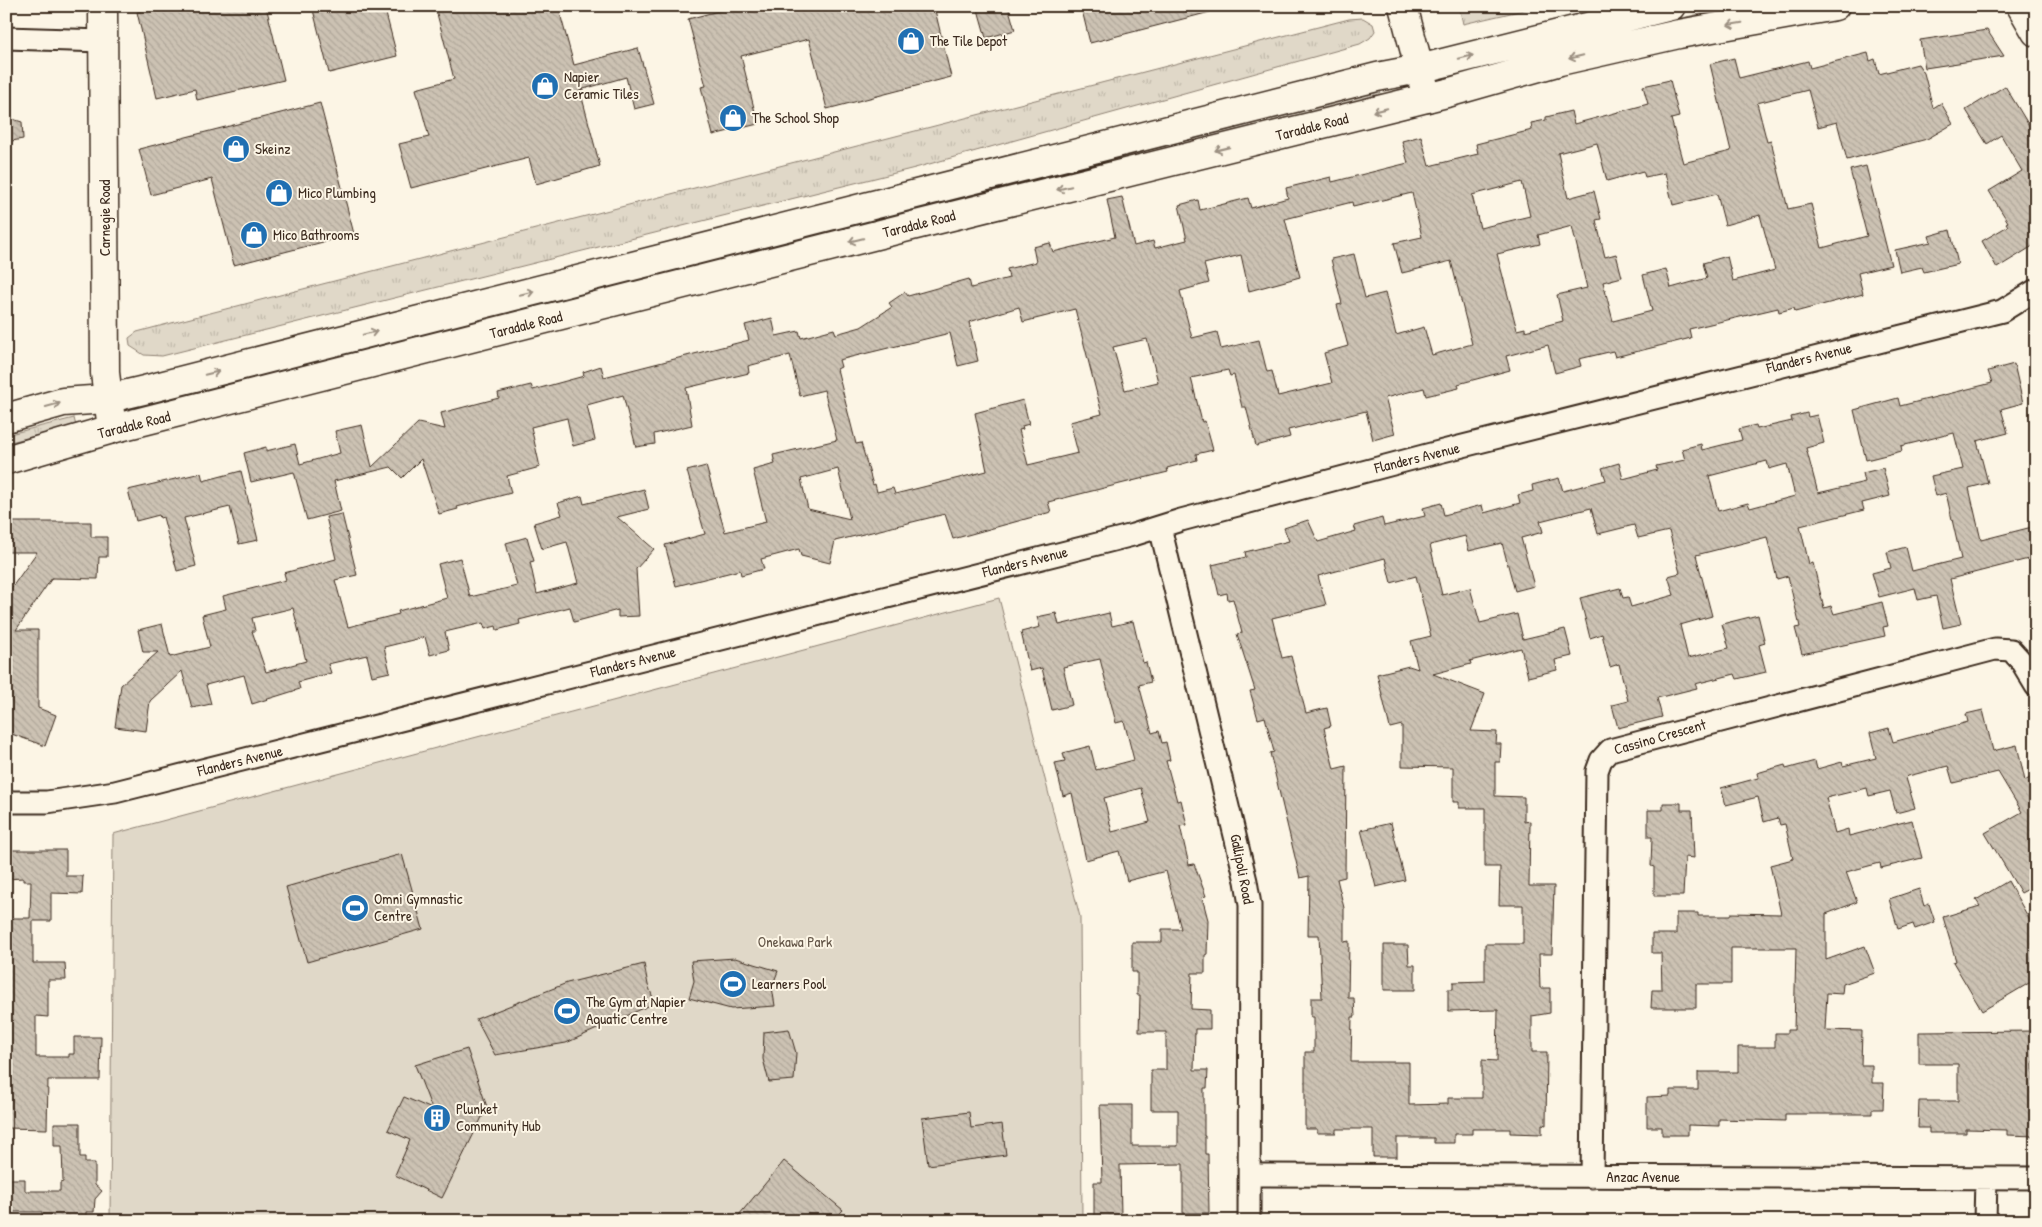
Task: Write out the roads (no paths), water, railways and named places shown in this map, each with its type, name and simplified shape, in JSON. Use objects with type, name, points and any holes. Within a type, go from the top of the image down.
[{"type":"main road","name":"Carnegie Road","points":[[103,6],[106,399],[112,429]]},
{"type":"main road","points":[[1403,6],[1427,98]]},
{"type":"main road","name":"Taradale Road","points":[[6,418],[63,402],[106,399],[1367,79],[1419,69],[1671,6]]},
{"type":"main road","name":"Taradale Road","points":[[6,460],[112,429],[902,228],[1427,98],[1560,61],[1679,34],[1835,6]]},
{"type":"main road","points":[[2021,6],[2036,32]]},
{"type":"street","points":[[6,38],[103,41]]},
{"type":"street","name":"Flanders Avenue","points":[[6,802],[46,802],[115,792],[1160,527],[1427,455],[2002,311],[2036,290]]},
{"type":"street","name":"Gallipoli Road","points":[[1160,527],[1250,905],[1250,1221]]},
{"type":"street","name":"Cassino Crescent","points":[[1592,1177],[1597,771],[1601,760],[1610,750],[2014,643],[2021,661],[2036,686]]},
{"type":"street","name":"Anzac Avenue","points":[[1250,1175],[2036,1178]]},
{"type":"street","points":[[1986,1178],[1986,1221]]},
{"type":"place","name":"The Tile Depot","points":[[911,41]]},
{"type":"place","name":"Napier Ceramic Tiles","points":[[545,86]]},
{"type":"place","name":"The School Shop","points":[[733,118]]},
{"type":"place","name":"Skeinz","points":[[236,149]]},
{"type":"place","name":"Mico Plumbing","points":[[279,193]]},
{"type":"place","name":"Mico Bathrooms","points":[[254,235]]},
{"type":"place","name":"Omni Gymnastic Centre","points":[[355,908]]},
{"type":"place","name":"Learners Pool","points":[[733,984]]},
{"type":"place","name":"The Gym at Napier Aquatic Centre","points":[[567,1011]]},
{"type":"place","name":"Plunket Community Hub","points":[[437,1118]]},
{"type":"park label","name":"Onekawa Park","points":[[795,942]]}]
